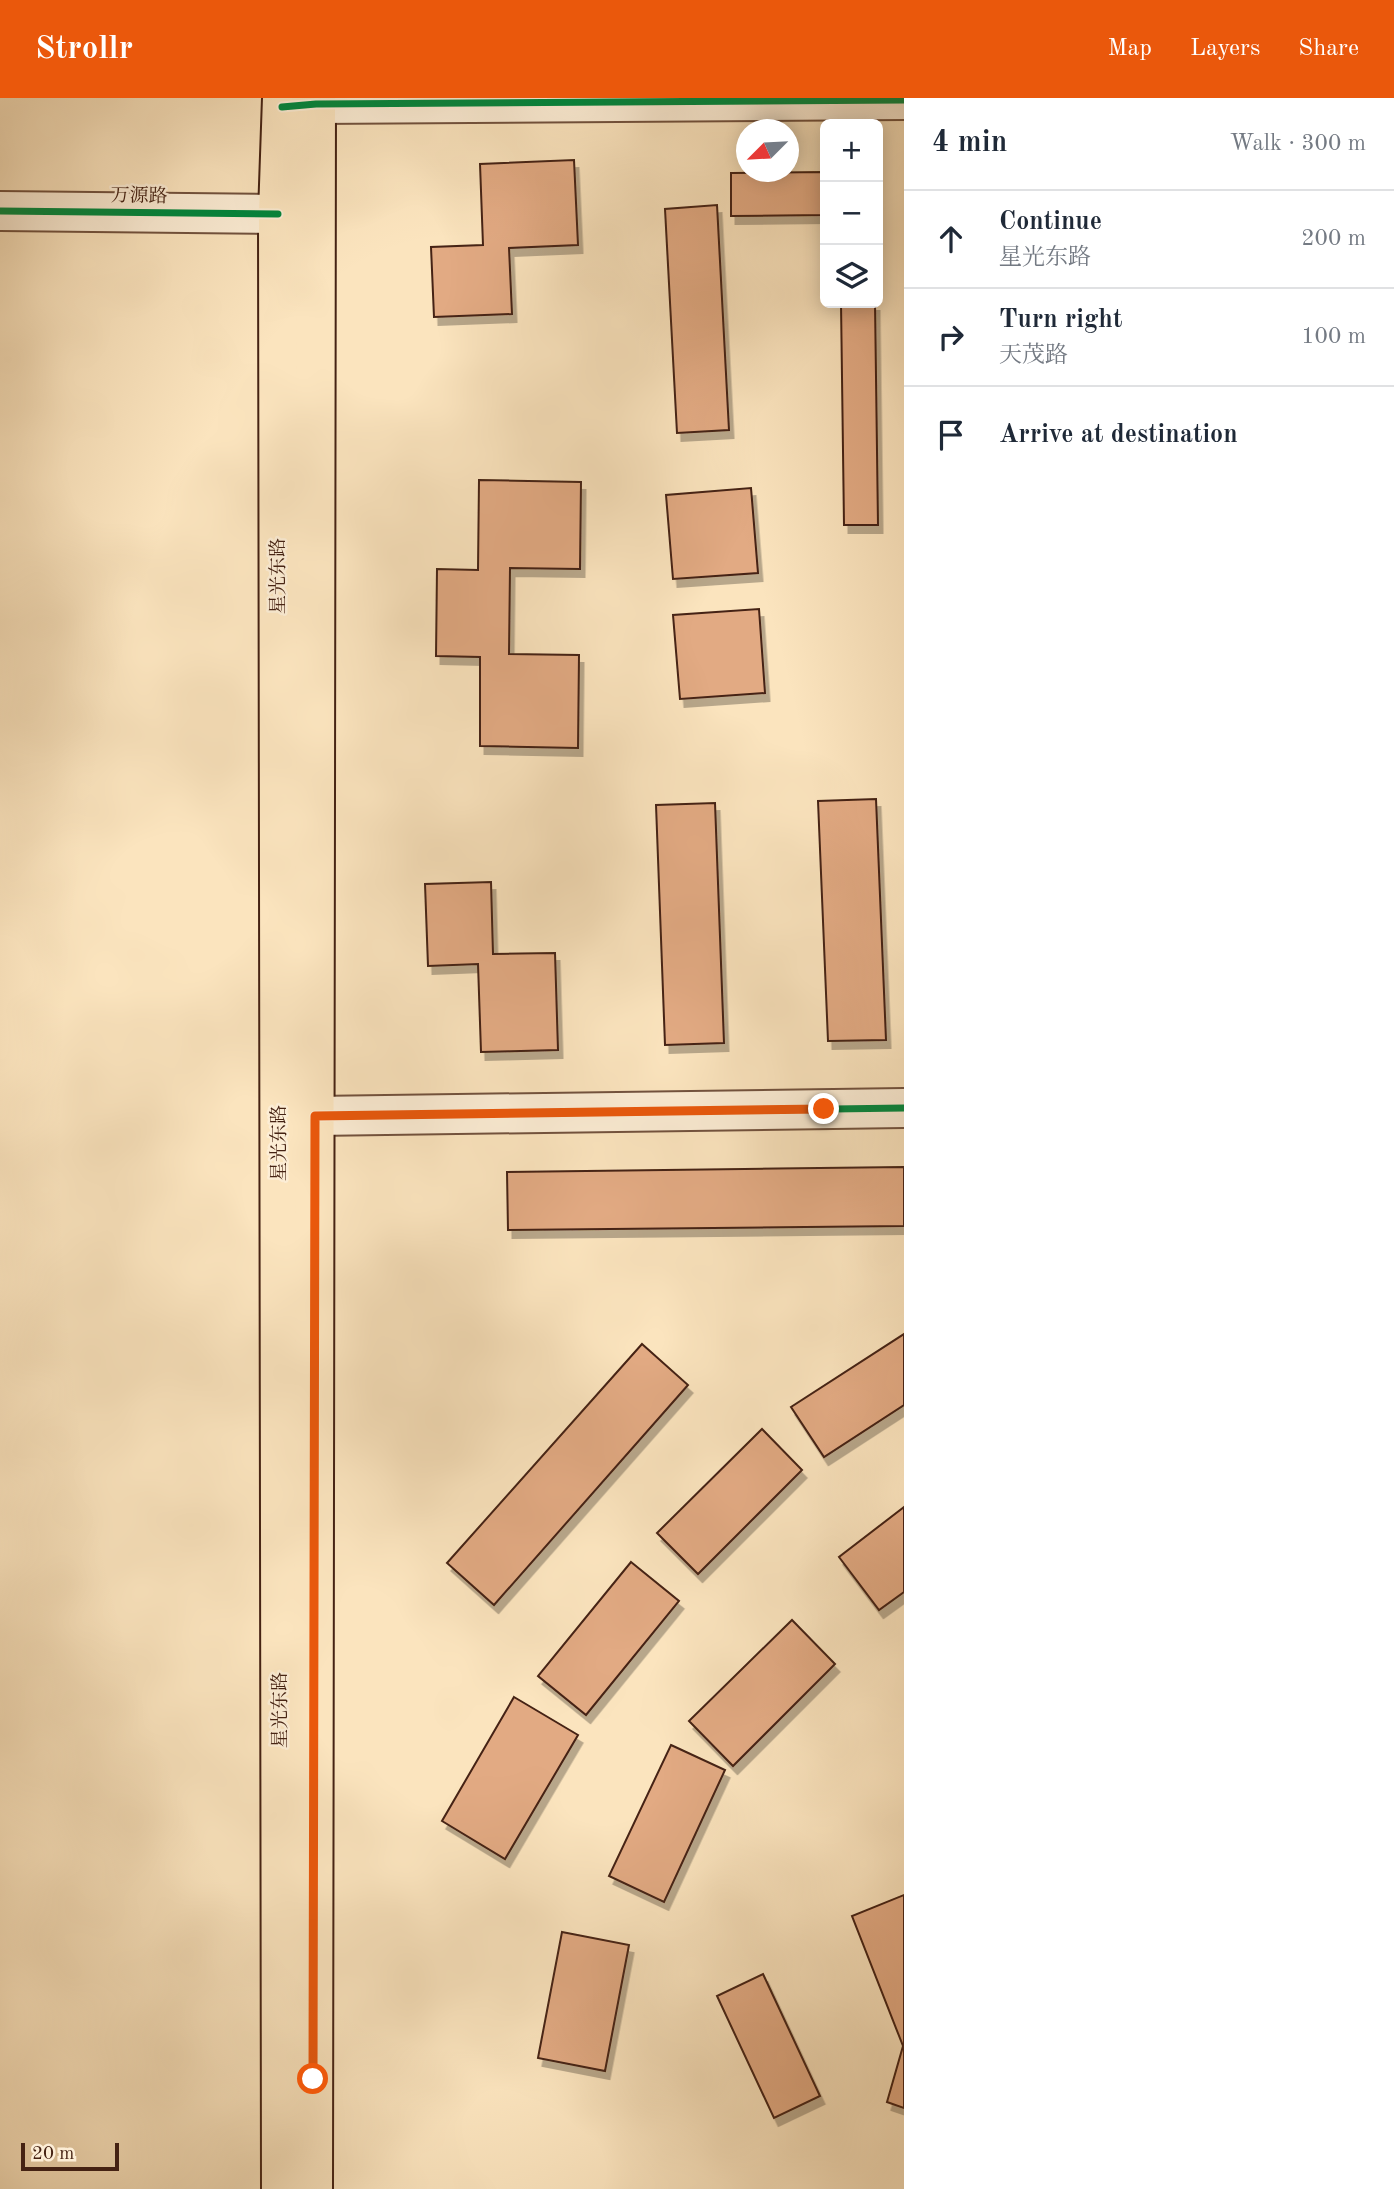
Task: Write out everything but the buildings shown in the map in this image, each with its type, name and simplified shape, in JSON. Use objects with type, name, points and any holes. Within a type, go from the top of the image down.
[{"type":"main road","name":"星光东路","points":[[281,2189],[278,214],[299,102]]},
{"type":"main road","name":"星光东路","points":[[299,102],[315,1116],[313,2189]]},
{"type":"street","points":[[299,102],[904,100]]},
{"type":"street","name":"万源路","points":[[0,211],[278,214]]},
{"type":"street","points":[[315,1116],[904,1108]]},
{"type":"cycle path","points":[[282,107],[316,104],[904,100]]},
{"type":"cycle path","points":[[0,211],[278,214]]},
{"type":"cycle path","points":[[315,1116],[904,1108]]},
{"type":"route","points":[[313,2079],[315,1116],[824,1109]]}]
